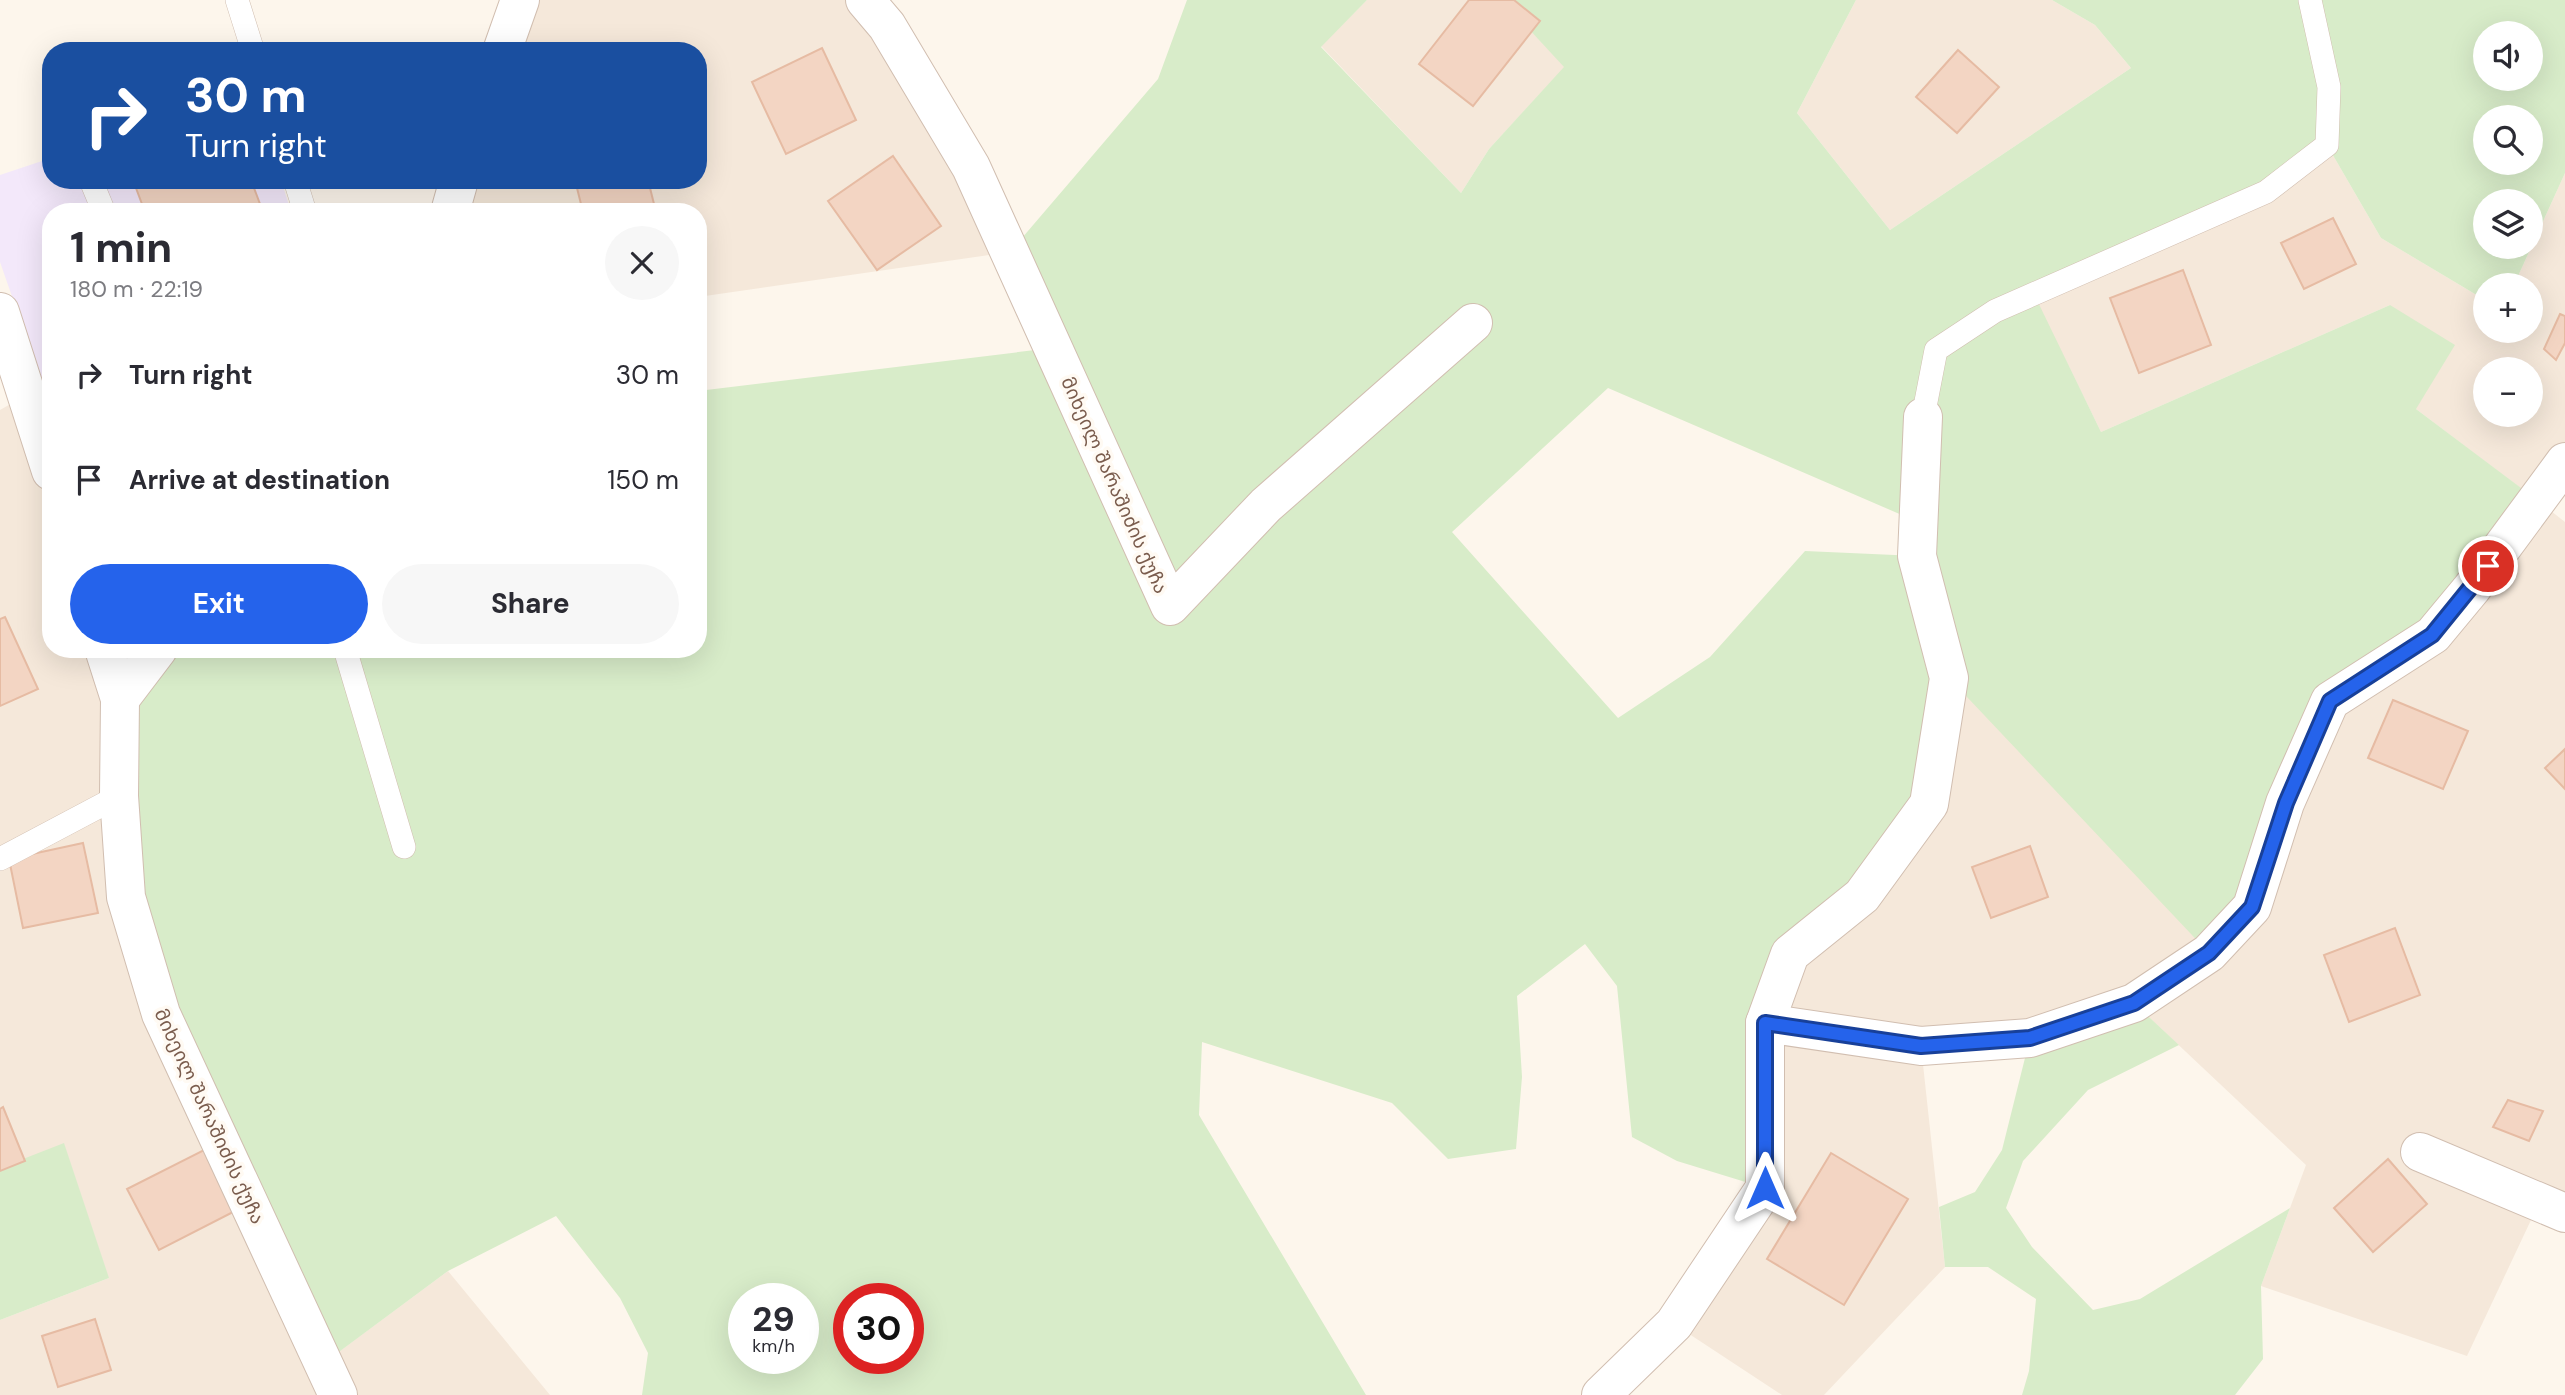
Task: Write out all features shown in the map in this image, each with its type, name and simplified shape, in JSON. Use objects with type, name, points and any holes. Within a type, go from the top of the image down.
[{"type":"street","points":[[505,42],[520,0]]},
{"type":"street","name":"მიხეილ შარაშიძის ქუჩა","points":[[865,0],[887,26],[971,167],[1170,606],[1266,505],[1473,323]]},
{"type":"street","points":[[0,312],[14,402],[42,454]]},
{"type":"street","points":[[1601,1395],[1674,1324],[1765,1188],[1765,1023],[1790,954],[1862,896],[1929,804],[1950,678],[1917,556],[1923,417]]},
{"type":"street","points":[[1765,1023],[1921,1046],[2030,1038],[2134,1003],[2209,953],[2252,907],[2286,803],[2330,701],[2432,635],[2472,588],[2565,462]]},
{"type":"street","name":"მიხეილ შარაშიძის ქუჩა","points":[[107,658],[120,699],[119,796],[126,897],[161,1014],[338,1395]]},
{"type":"street","points":[[120,699],[151,658]]},
{"type":"street","points":[[2420,1152],[2565,1213]]},
{"type":"lane","points":[[237,0],[250,42]]},
{"type":"lane","points":[[1923,417],[1936,350],[1968,328],[1995,311],[2266,192],[2327,145],[2329,87],[2310,0]]},
{"type":"lane","points":[[348,658],[404,848]]},
{"type":"lane","points":[[0,859],[119,796]]},
{"type":"shaded area","points":[[520,0],[865,0],[1010,252],[707,296],[707,203],[453,203],[456,189],[707,189],[707,42],[505,42]]},
{"type":"shaded area","points":[[1367,0],[1502,0],[1565,67],[1489,149],[1461,193],[1321,46]]},
{"type":"shaded area","points":[[1856,0],[2052,0],[2095,25],[2131,68],[1890,230],[1797,113]]},
{"type":"shaded area","points":[[2327,145],[2381,238],[2473,293],[2473,343],[2543,343],[2543,273],[2519,273],[2526,259],[2543,259],[2543,221],[2565,173],[2565,462],[2537,500],[2565,522],[2565,1213],[2539,1203],[2467,1356],[2261,1286],[2306,1165],[2134,1003],[1921,1046],[1945,1267],[1824,1395],[1782,1395],[1674,1324],[1765,1188],[1765,1023],[1949,678],[2330,701],[2536,500],[2416,409],[2390,305],[2101,432],[2033,294]]},
{"type":"shaded area","points":[[42,161],[42,189],[284,189],[288,203],[42,203],[42,382],[0,262],[0,175]]},
{"type":"shaded area","points":[[28,394],[42,441],[42,658],[107,658],[325,1362],[448,1271],[550,1395],[0,1395],[0,1320],[109,1278],[0,1168],[0,410]]},
{"type":"green space","points":[[1187,0],[1367,0],[1321,47],[1461,193],[1489,149],[1564,67],[1502,0],[1856,0],[1797,113],[1890,230],[2131,68],[2095,25],[2052,0],[2565,0],[2565,173],[2543,221],[2543,189],[2473,189],[2473,259],[2526,259],[2519,273],[2473,273],[2473,293],[2381,238],[2327,145],[2266,192],[2034,294],[2101,432],[2390,305],[2455,345],[2416,409],[2537,500],[2472,588],[2330,701],[2209,953],[1950,679],[1929,804],[1789,954],[1765,1188],[1677,1161],[1632,1137],[1617,986],[1585,944],[1517,996],[1522,1077],[1516,1149],[1448,1159],[1392,1103],[1202,1042],[1199,1115],[1366,1395],[642,1395],[648,1353],[620,1298],[556,1216],[448,1271],[324,1363],[161,1014],[119,796],[142,658],[707,658],[707,390],[1052,348],[1010,252],[1158,79]],"holes":[[[1608,388],[1918,522],[1917,556],[1805,551],[1710,657],[1618,718],[1452,532]]]},
{"type":"green space","points":[[2134,1003],[2179,1045],[2088,1090],[2023,1161],[2006,1208],[2032,1247],[2093,1310],[2140,1299],[2290,1208],[2261,1286],[2263,1359],[2235,1395],[2022,1395],[2029,1371],[2036,1299],[1988,1267],[1945,1267],[1939,1207],[1975,1192],[2002,1150],[2030,1038]]},
{"type":"green space","points":[[64,1143],[109,1278],[0,1320],[0,1168]]},
{"type":"building","points":[[1469,0],[1514,0],[1540,21],[1473,106],[1419,64]]},
{"type":"building","points":[[822,48],[856,120],[786,154],[752,82]]},
{"type":"building","points":[[1958,50],[1999,87],[1957,133],[1916,97]]},
{"type":"building","points":[[893,156],[941,226],[877,270],[828,201]]},
{"type":"building","points":[[136,189],[254,189],[260,203],[142,203]]},
{"type":"building","points":[[577,189],[650,189],[654,203],[581,203]]},
{"type":"building","points":[[2333,218],[2356,264],[2304,289],[2281,243]]},
{"type":"building","points":[[2183,270],[2211,345],[2139,373],[2110,298]]},
{"type":"building","points":[[2560,314],[2565,316],[2565,343],[2556,360],[2544,349]]},
{"type":"building","points":[[5,617],[38,689],[0,706],[0,619]]},
{"type":"building","points":[[2393,700],[2468,731],[2443,789],[2368,758]]},
{"type":"building","points":[[2565,749],[2565,789],[2545,768]]},
{"type":"building","points":[[83,843],[98,913],[23,928],[9,859]]},
{"type":"building","points":[[2030,846],[2048,897],[1991,918],[1972,867]]},
{"type":"building","points":[[2395,928],[2420,995],[2349,1022],[2324,955]]},
{"type":"building","points":[[2508,1100],[2543,1111],[2529,1141],[2493,1127]]},
{"type":"building","points":[[3,1107],[25,1161],[0,1171],[0,1109]]},
{"type":"building","points":[[206,1149],[237,1210],[159,1250],[127,1189]]},
{"type":"building","points":[[1831,1153],[1908,1199],[1844,1305],[1767,1259]]},
{"type":"building","points":[[2388,1159],[2427,1204],[2373,1252],[2334,1208]]},
{"type":"building","points":[[95,1319],[111,1370],[58,1387],[42,1336]]},
{"type":"route","points":[[1765,1188],[1765,1023],[1921,1046],[2030,1038],[2134,1003],[2209,953],[2252,907],[2286,803],[2330,701],[2432,635],[2488,566]]}]
